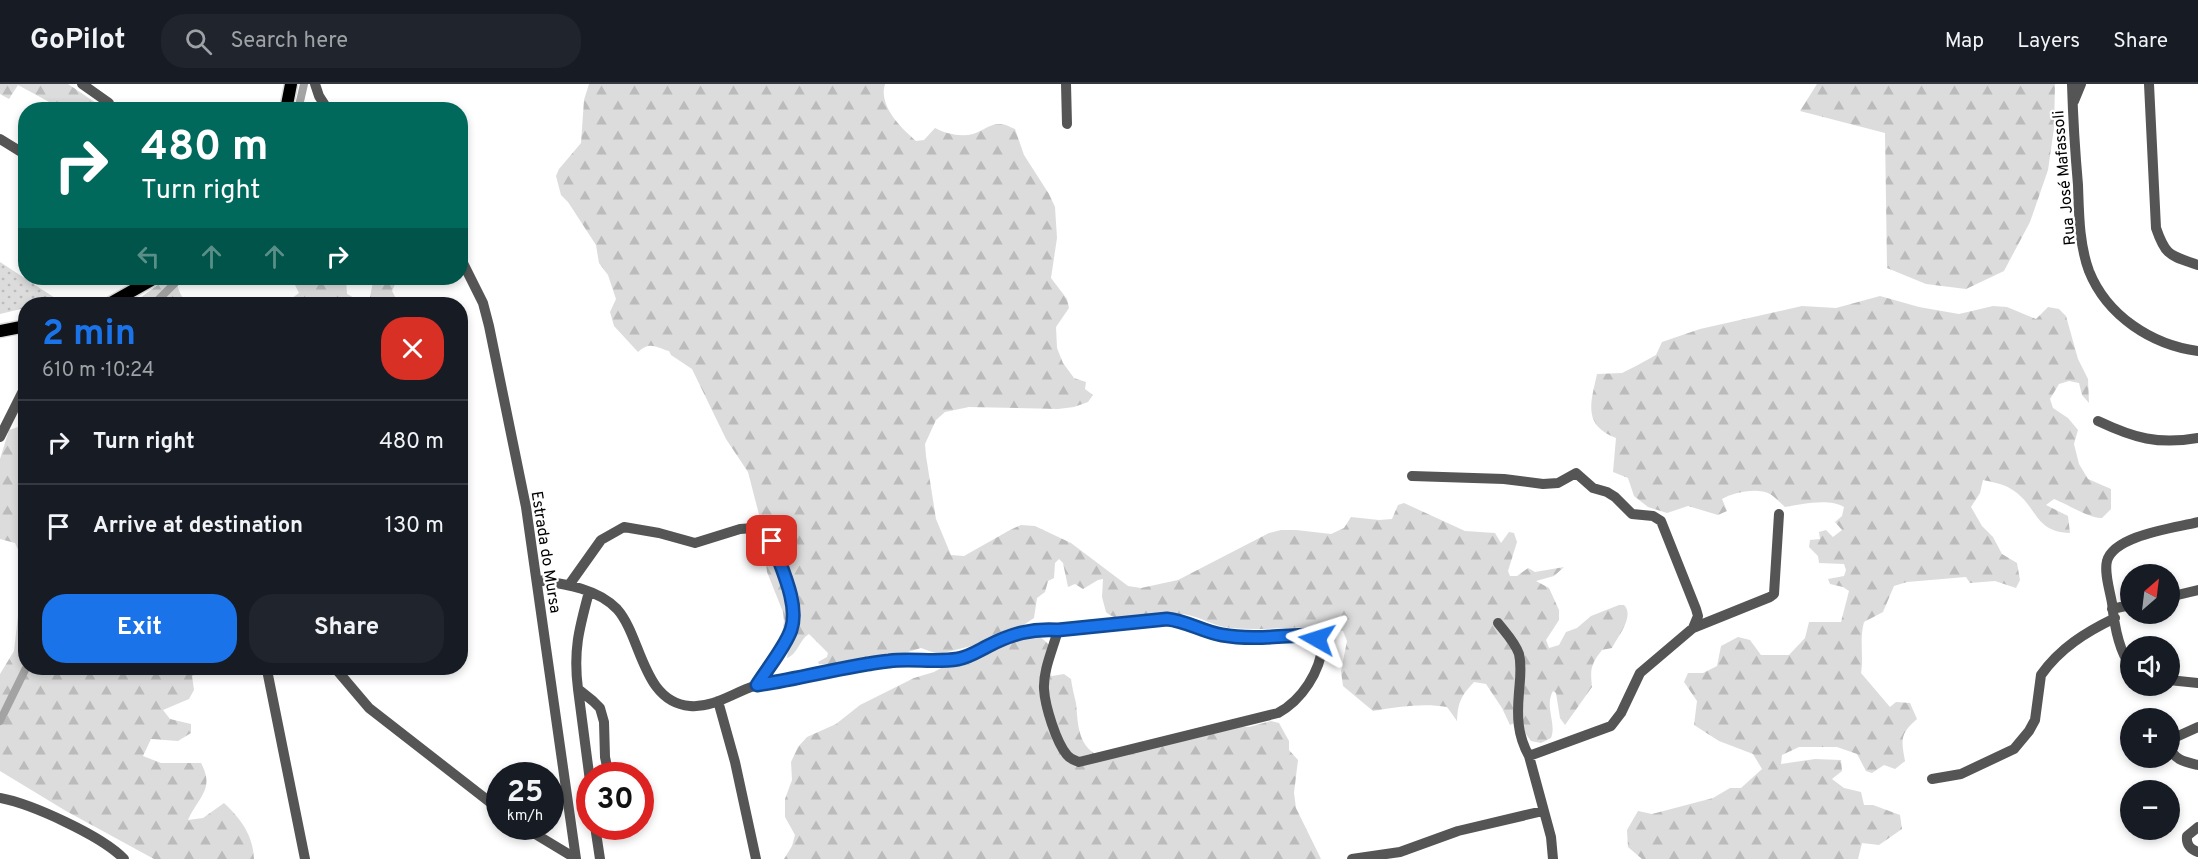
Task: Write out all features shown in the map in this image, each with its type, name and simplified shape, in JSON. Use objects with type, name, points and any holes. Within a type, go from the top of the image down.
[{"type":"main road","points":[[288,102],[291,84]]},
{"type":"main road","points":[[121,297],[143,285]]},
{"type":"main road","points":[[0,331],[18,328]]},
{"type":"street","points":[[82,84],[108,102]]},
{"type":"street","points":[[1066,84],[1067,124]]},
{"type":"street","name":"Rua José Mafassoli","points":[[2072,84],[2080,221],[2083,247],[2090,271],[2102,294],[2129,324],[2149,337],[2177,348],[2198,351]]},
{"type":"street","points":[[2072,104],[2081,84]]},
{"type":"street","points":[[2149,84],[2156,228],[2163,248],[2170,254],[2198,265]]},
{"type":"street","points":[[318,85],[319,96],[323,102]]},
{"type":"street","points":[[0,140],[18,150]]},
{"type":"street","name":"Estrada do Mursa","points":[[468,273],[483,303],[489,326],[526,507],[575,859]]},
{"type":"street","points":[[0,436],[18,401]]},
{"type":"street","points":[[2098,421],[2137,437],[2156,441],[2176,442],[2198,438]]},
{"type":"street","points":[[1412,476],[1504,479],[1543,484],[1558,483],[1576,473],[1593,488],[1615,497],[1632,514],[1653,516],[1660,521],[1696,609],[1697,622],[1693,628],[1640,673],[1621,713],[1611,726],[1529,756]]},
{"type":"street","points":[[1693,628],[1774,594],[1779,514]]},
{"type":"street","points":[[2120,642],[2106,563],[2110,555],[2116,548],[2131,539],[2198,522]]},
{"type":"street","points":[[568,585],[601,540],[624,527],[695,543],[740,529],[754,528],[764,532],[772,541],[793,603],[794,615],[791,631],[757,685]]},
{"type":"street","points":[[537,580],[568,585],[589,592],[615,608],[624,618],[647,674],[669,698],[688,706],[718,701],[757,685],[801,678],[856,665],[897,660],[961,658],[1017,633],[1041,628],[1058,630],[1167,619],[1181,621],[1220,635],[1239,637],[1308,635],[1323,644],[1319,663],[1300,697],[1278,713],[1079,762],[1069,757],[1061,747],[1049,713],[1044,689],[1058,630]]},
{"type":"street","points":[[2180,594],[2198,590]]},
{"type":"street","points":[[588,762],[575,664],[576,639],[589,592]]},
{"type":"street","points":[[1932,779],[1960,774],[2014,749],[2030,731],[2035,720],[2041,675],[2070,643],[2120,610]]},
{"type":"street","points":[[1498,623],[1519,653],[1521,673],[1517,726],[1522,744],[1529,756],[1551,837],[1553,859]]},
{"type":"street","points":[[268,675],[305,859]]},
{"type":"street","points":[[341,675],[369,708],[486,799]]},
{"type":"street","points":[[2180,681],[2198,683]]},
{"type":"street","points":[[578,689],[600,708],[604,722],[606,762]]},
{"type":"street","points":[[718,701],[735,762],[756,859]]},
{"type":"street","points":[[2198,727],[2176,737],[2170,746],[2172,753],[2178,759],[2198,765]]},
{"type":"street","points":[[0,798],[30,805],[99,840],[124,859]]},
{"type":"street","points":[[1352,859],[1400,852],[1458,831],[1543,811]]},
{"type":"street","points":[[2198,827],[2187,836],[2186,841],[2188,846],[2198,852]]},
{"type":"street","points":[[544,840],[575,859]]},
{"type":"street","points":[[597,840],[600,859]]},
{"type":"green space","points":[[0,84],[68,84],[95,102],[49,102],[18,85],[9,99],[0,94]]},
{"type":"green space","points":[[589,84],[885,84],[885,100],[892,116],[916,141],[924,140],[935,128],[964,135],[973,134],[997,124],[1004,124],[1015,129],[1024,155],[1055,207],[1057,238],[1051,278],[1067,299],[1069,308],[1056,327],[1057,348],[1063,363],[1074,378],[1086,382],[1085,389],[1093,395],[1088,402],[1074,407],[1058,409],[969,407],[945,412],[936,420],[925,444],[926,456],[936,519],[951,555],[964,556],[1021,525],[1035,526],[1071,543],[1128,586],[1141,588],[1178,580],[1269,533],[1296,530],[1331,534],[1344,528],[1351,517],[1392,519],[1398,505],[1404,503],[1465,531],[1495,533],[1501,543],[1509,532],[1514,533],[1517,542],[1508,571],[1510,576],[1517,576],[1528,568],[1535,572],[1564,567],[1554,576],[1536,581],[1549,588],[1559,610],[1559,620],[1546,640],[1549,648],[1559,645],[1566,632],[1577,628],[1591,616],[1624,605],[1628,615],[1627,620],[1612,648],[1602,650],[1596,659],[1591,671],[1592,687],[1565,725],[1560,718],[1556,693],[1553,691],[1550,703],[1553,727],[1551,738],[1541,743],[1531,741],[1517,722],[1510,725],[1486,684],[1474,682],[1466,691],[1459,704],[1457,721],[1447,707],[1428,705],[1373,711],[1343,686],[1341,671],[1347,641],[1343,631],[1316,628],[1232,628],[1183,614],[1143,619],[1113,617],[1106,612],[1102,597],[1103,579],[1083,589],[1075,584],[1068,587],[1063,563],[1059,559],[1055,563],[1054,578],[1048,581],[1045,592],[1037,598],[1034,618],[1010,634],[1037,636],[1050,646],[1049,674],[1052,676],[1064,674],[1071,679],[1078,725],[1082,739],[1090,750],[1097,755],[1229,726],[1249,727],[1271,721],[1279,723],[1289,741],[1289,750],[1298,760],[1294,793],[1296,808],[1321,859],[784,859],[792,846],[795,835],[785,817],[785,799],[792,780],[791,762],[798,747],[807,737],[836,724],[860,705],[914,678],[934,672],[987,642],[943,653],[921,648],[885,659],[871,672],[856,665],[819,664],[818,662],[827,657],[828,653],[809,634],[787,658],[788,650],[781,641],[783,612],[767,572],[762,526],[748,472],[726,439],[692,369],[671,355],[669,351],[649,346],[638,352],[614,326],[610,312],[616,299],[608,275],[599,263],[596,245],[561,195],[556,176],[559,169],[581,143],[584,100]]},
{"type":"green space","points":[[1817,84],[2055,84],[2054,128],[2048,170],[2030,222],[2004,271],[1966,289],[1926,284],[1887,268],[1885,133],[1800,111]]},
{"type":"green space","points":[[0,262],[18,274],[18,285],[35,285],[54,297],[18,297],[18,310],[0,314]]},
{"type":"green space","points":[[158,285],[178,285],[183,297],[141,297]]},
{"type":"green space","points":[[295,285],[346,285],[347,294],[353,297],[294,297],[299,293]]},
{"type":"green space","points":[[372,285],[395,285],[392,291],[395,297],[370,297]]},
{"type":"green space","points":[[1880,296],[1919,307],[1959,314],[1993,306],[2007,307],[2036,319],[2048,307],[2059,309],[2066,316],[2078,359],[2088,379],[2089,403],[2082,395],[2079,383],[2069,381],[2059,384],[2050,399],[2053,408],[2068,418],[2078,430],[2074,444],[2079,464],[2088,479],[2111,489],[2111,509],[2102,518],[2097,518],[2054,499],[2046,505],[2068,516],[2070,533],[2058,531],[2042,523],[2020,495],[2001,484],[1983,480],[1980,493],[1971,507],[1982,526],[1993,537],[2002,554],[2017,563],[2020,580],[2016,588],[1995,581],[1970,583],[1966,577],[1907,582],[1894,586],[1883,612],[1864,622],[1861,673],[1890,707],[1896,702],[1910,703],[1917,719],[1903,737],[1905,761],[1895,769],[1884,765],[1872,773],[1866,771],[1857,754],[1837,747],[1799,747],[1782,755],[1781,764],[1815,759],[1841,760],[1842,771],[1832,779],[1844,788],[1861,792],[1864,805],[1873,805],[1900,815],[1902,829],[1879,845],[1862,843],[1858,859],[1642,859],[1628,847],[1627,830],[1638,811],[1652,814],[1713,798],[1730,788],[1741,788],[1762,769],[1753,754],[1719,741],[1694,725],[1697,701],[1684,682],[1688,673],[1703,673],[1717,666],[1721,646],[1738,637],[1750,640],[1761,655],[1789,655],[1805,638],[1809,622],[1841,622],[1849,591],[1830,584],[1828,579],[1844,576],[1846,570],[1844,564],[1819,563],[1818,556],[1809,547],[1810,540],[1820,539],[1819,532],[1826,530],[1833,537],[1842,530],[1835,522],[1842,516],[1844,507],[1823,502],[1785,507],[1770,494],[1752,491],[1739,492],[1722,499],[1727,511],[1718,515],[1688,506],[1667,513],[1648,507],[1634,496],[1628,478],[1613,472],[1616,438],[1605,433],[1593,419],[1591,403],[1597,374],[1622,373],[1656,355],[1662,342],[1700,329],[1802,306],[1836,308]]},
{"type":"green space","points":[[18,427],[18,550],[15,543],[0,539],[0,459],[9,430]]},
{"type":"green space","points":[[18,616],[18,675],[194,675],[192,676],[194,690],[189,699],[163,710],[170,719],[191,724],[191,733],[178,741],[151,739],[143,756],[161,763],[201,763],[205,772],[206,786],[188,820],[203,818],[224,803],[236,815],[249,835],[254,859],[154,859],[66,811],[0,771],[0,674],[14,651]]},
{"type":"waterway","points":[[300,102],[304,84]]},
{"type":"waterway","points":[[161,297],[173,285]]},
{"type":"waterway","points":[[0,721],[23,675]]},
{"type":"route","points":[[772,541],[793,603],[794,615],[791,631],[757,685],[878,662],[954,660],[969,656],[1009,636],[1041,628],[1058,630],[1167,619],[1181,621],[1220,635],[1239,637],[1308,635],[1317,639]]}]
